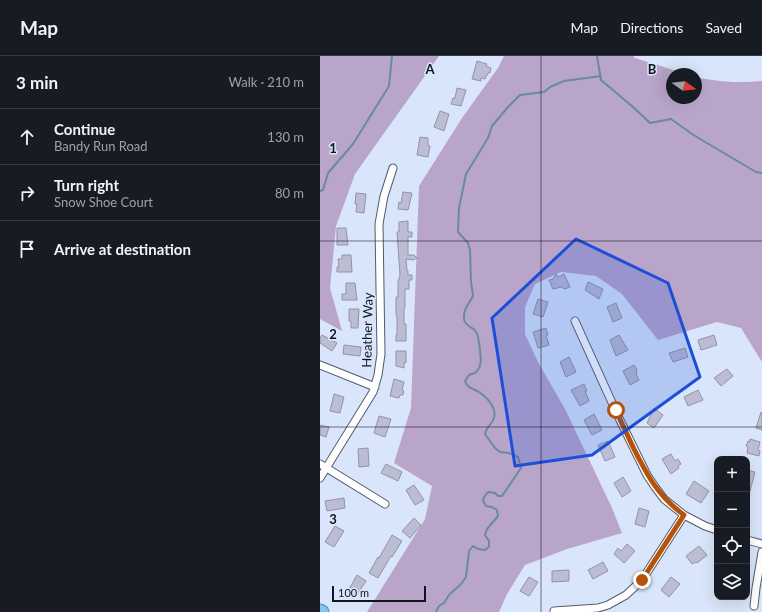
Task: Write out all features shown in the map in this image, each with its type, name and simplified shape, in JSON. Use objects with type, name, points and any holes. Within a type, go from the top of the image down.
[{"type":"street","name":"Heather Way","points":[[320,478],[323,466],[364,407],[375,386],[378,375],[381,354],[379,224],[384,196],[393,168]]},
{"type":"street","points":[[575,321],[647,475],[664,498],[684,515],[714,529]]},
{"type":"street","points":[[320,365],[375,386]]},
{"type":"street","points":[[323,466],[385,504]]},
{"type":"street","points":[[554,611],[598,608],[626,596],[642,580],[684,515]]},
{"type":"street","points":[[750,541],[762,544]]},
{"type":"street","points":[[754,606],[762,552]]},
{"type":"highlighted area","points":[[576,239],[668,283],[700,377],[592,455],[515,466],[492,318]]},
{"type":"shaded area","points":[[320,56],[439,56],[355,174],[336,226],[330,288],[342,331],[320,319]]},
{"type":"shaded area","points":[[504,56],[633,56],[635,58],[667,68],[666,104],[702,104],[702,78],[729,82],[762,81],[762,362],[741,328],[717,322],[658,340],[622,294],[596,276],[561,272],[535,284],[525,307],[525,334],[538,362],[565,409],[612,508],[622,533],[567,549],[525,565],[507,594],[499,612],[367,612],[425,519],[432,486],[394,463],[411,408],[419,186],[462,118],[498,68]]},
{"type":"building","points":[[477,61],[487,64],[486,66],[491,68],[490,73],[488,73],[485,79],[481,78],[481,81],[472,79]]},
{"type":"building","points":[[457,88],[466,90],[461,106],[451,104],[453,98],[455,98]]},
{"type":"building","points":[[440,111],[449,114],[444,131],[434,127]]},
{"type":"building","points":[[420,137],[428,138],[428,145],[430,146],[428,157],[417,155]]},
{"type":"building","points":[[403,192],[412,193],[408,210],[398,209]]},
{"type":"building","points":[[356,193],[366,194],[364,213],[356,212]]},
{"type":"building","points":[[408,221],[408,232],[412,232],[412,237],[408,237],[408,255],[414,255],[417,258],[413,260],[406,259],[408,275],[412,275],[412,280],[409,280],[409,289],[405,289],[404,324],[406,324],[406,341],[396,341],[396,297],[398,297],[398,282],[400,275],[397,232],[399,232],[399,222]]},
{"type":"building","points":[[337,228],[346,228],[348,245],[337,245]]},
{"type":"building","points":[[342,255],[351,255],[352,272],[337,272],[337,267],[339,267],[338,259],[342,259]]},
{"type":"building","points":[[556,274],[558,277],[564,274],[570,287],[564,289],[561,287],[553,289],[549,280],[553,279]]},
{"type":"building","points":[[588,282],[603,289],[599,299],[585,290]]},
{"type":"building","points":[[346,283],[355,283],[357,300],[342,300],[342,294],[346,294]]},
{"type":"building","points":[[538,299],[548,302],[543,317],[533,314]]},
{"type":"building","points":[[616,303],[622,318],[613,322],[607,307]]},
{"type":"building","points":[[349,309],[359,309],[358,328],[351,328],[351,321],[349,321]]},
{"type":"building","points":[[546,328],[548,335],[546,335],[549,345],[538,348],[533,332]]},
{"type":"building","points":[[322,335],[337,343],[332,351],[320,343],[320,338]]},
{"type":"building","points":[[619,335],[628,350],[616,356],[610,340]]},
{"type":"building","points":[[714,335],[717,345],[701,350],[698,340]]},
{"type":"building","points":[[344,345],[361,347],[360,356],[343,354]]},
{"type":"building","points":[[685,348],[688,357],[673,362],[669,353]]},
{"type":"building","points":[[396,351],[406,351],[406,363],[404,362],[404,368],[396,366]]},
{"type":"building","points":[[569,357],[576,372],[566,377],[560,362]]},
{"type":"building","points":[[634,365],[637,370],[636,374],[639,380],[630,385],[623,371]]},
{"type":"building","points":[[727,369],[733,376],[721,386],[714,378]]},
{"type":"building","points":[[394,379],[404,382],[402,390],[404,391],[403,395],[400,395],[399,398],[390,396]]},
{"type":"building","points":[[584,384],[589,401],[580,406],[571,390]]},
{"type":"building","points":[[698,390],[703,400],[688,406],[684,397]]},
{"type":"building","points":[[334,394],[344,397],[340,413],[330,411]]},
{"type":"building","points":[[654,408],[663,415],[654,428],[647,423]]},
{"type":"building","points":[[761,412],[762,413],[762,430],[756,428]]},
{"type":"building","points":[[594,414],[602,430],[592,435],[584,420]]},
{"type":"building","points":[[379,416],[391,419],[385,437],[374,433]]},
{"type":"building","points":[[320,425],[329,427],[326,437],[320,435]]},
{"type":"building","points":[[750,439],[760,442],[758,450],[760,451],[759,456],[747,453],[748,447],[746,446],[748,441],[750,442]]},
{"type":"building","points":[[608,441],[615,457],[605,461],[598,445]]},
{"type":"building","points":[[368,448],[369,466],[359,467],[358,449]]},
{"type":"building","points":[[671,454],[675,461],[678,459],[681,464],[678,466],[679,468],[671,474],[662,459]]},
{"type":"building","points":[[386,464],[402,472],[398,481],[381,473]]},
{"type":"building","points":[[750,471],[755,472],[750,491]]},
{"type":"building","points":[[623,477],[631,491],[622,497],[614,483]]},
{"type":"building","points":[[694,481],[709,491],[701,503],[686,494]]},
{"type":"building","points":[[414,485],[424,500],[415,505],[406,490]]},
{"type":"building","points":[[344,498],[345,508],[327,511],[325,501]]},
{"type":"building","points":[[639,508],[649,511],[645,527],[635,524]]},
{"type":"building","points":[[414,518],[421,525],[410,538],[402,531]]},
{"type":"building","points":[[335,526],[344,531],[334,547],[325,542]]},
{"type":"building","points":[[392,535],[402,541],[378,578],[369,573]]},
{"type":"building","points":[[627,544],[635,551],[624,563],[614,554],[618,548],[621,551]]},
{"type":"building","points":[[699,546],[707,555],[697,563],[692,564],[686,556]]},
{"type":"building","points":[[603,562],[608,571],[593,579],[588,570]]},
{"type":"building","points":[[569,570],[569,581],[552,582],[552,571]]},
{"type":"building","points":[[357,575],[366,581],[356,596],[348,591]]},
{"type":"building","points":[[529,577],[538,582],[529,596],[520,591]]},
{"type":"building","points":[[671,577],[680,584],[669,597],[661,590]]},
{"type":"waterway","points":[[320,191],[323,190],[328,173],[353,144],[389,86],[392,56]]},
{"type":"waterway","points":[[597,56],[601,80],[650,123],[671,119],[695,136],[756,172],[762,173]]},
{"type":"waterway","points":[[436,612],[439,606],[444,603],[449,595],[466,577],[469,551],[473,546],[478,549],[485,550],[489,547],[489,541],[485,535],[487,529],[498,516],[497,510],[486,506],[483,501],[484,497],[488,492],[502,496],[521,468],[518,457],[509,453],[500,452],[495,448],[485,434],[494,418],[495,414],[493,407],[485,397],[469,387],[465,381],[469,375],[475,373],[478,369],[481,359],[477,334],[475,330],[466,324],[464,319],[465,309],[473,296],[470,250],[468,243],[458,232],[459,208],[466,174],[488,138],[492,126],[520,95],[544,92],[550,87],[564,81],[601,76]]},
{"type":"route","points":[[616,410],[647,475],[664,498],[684,515],[642,580]]}]
